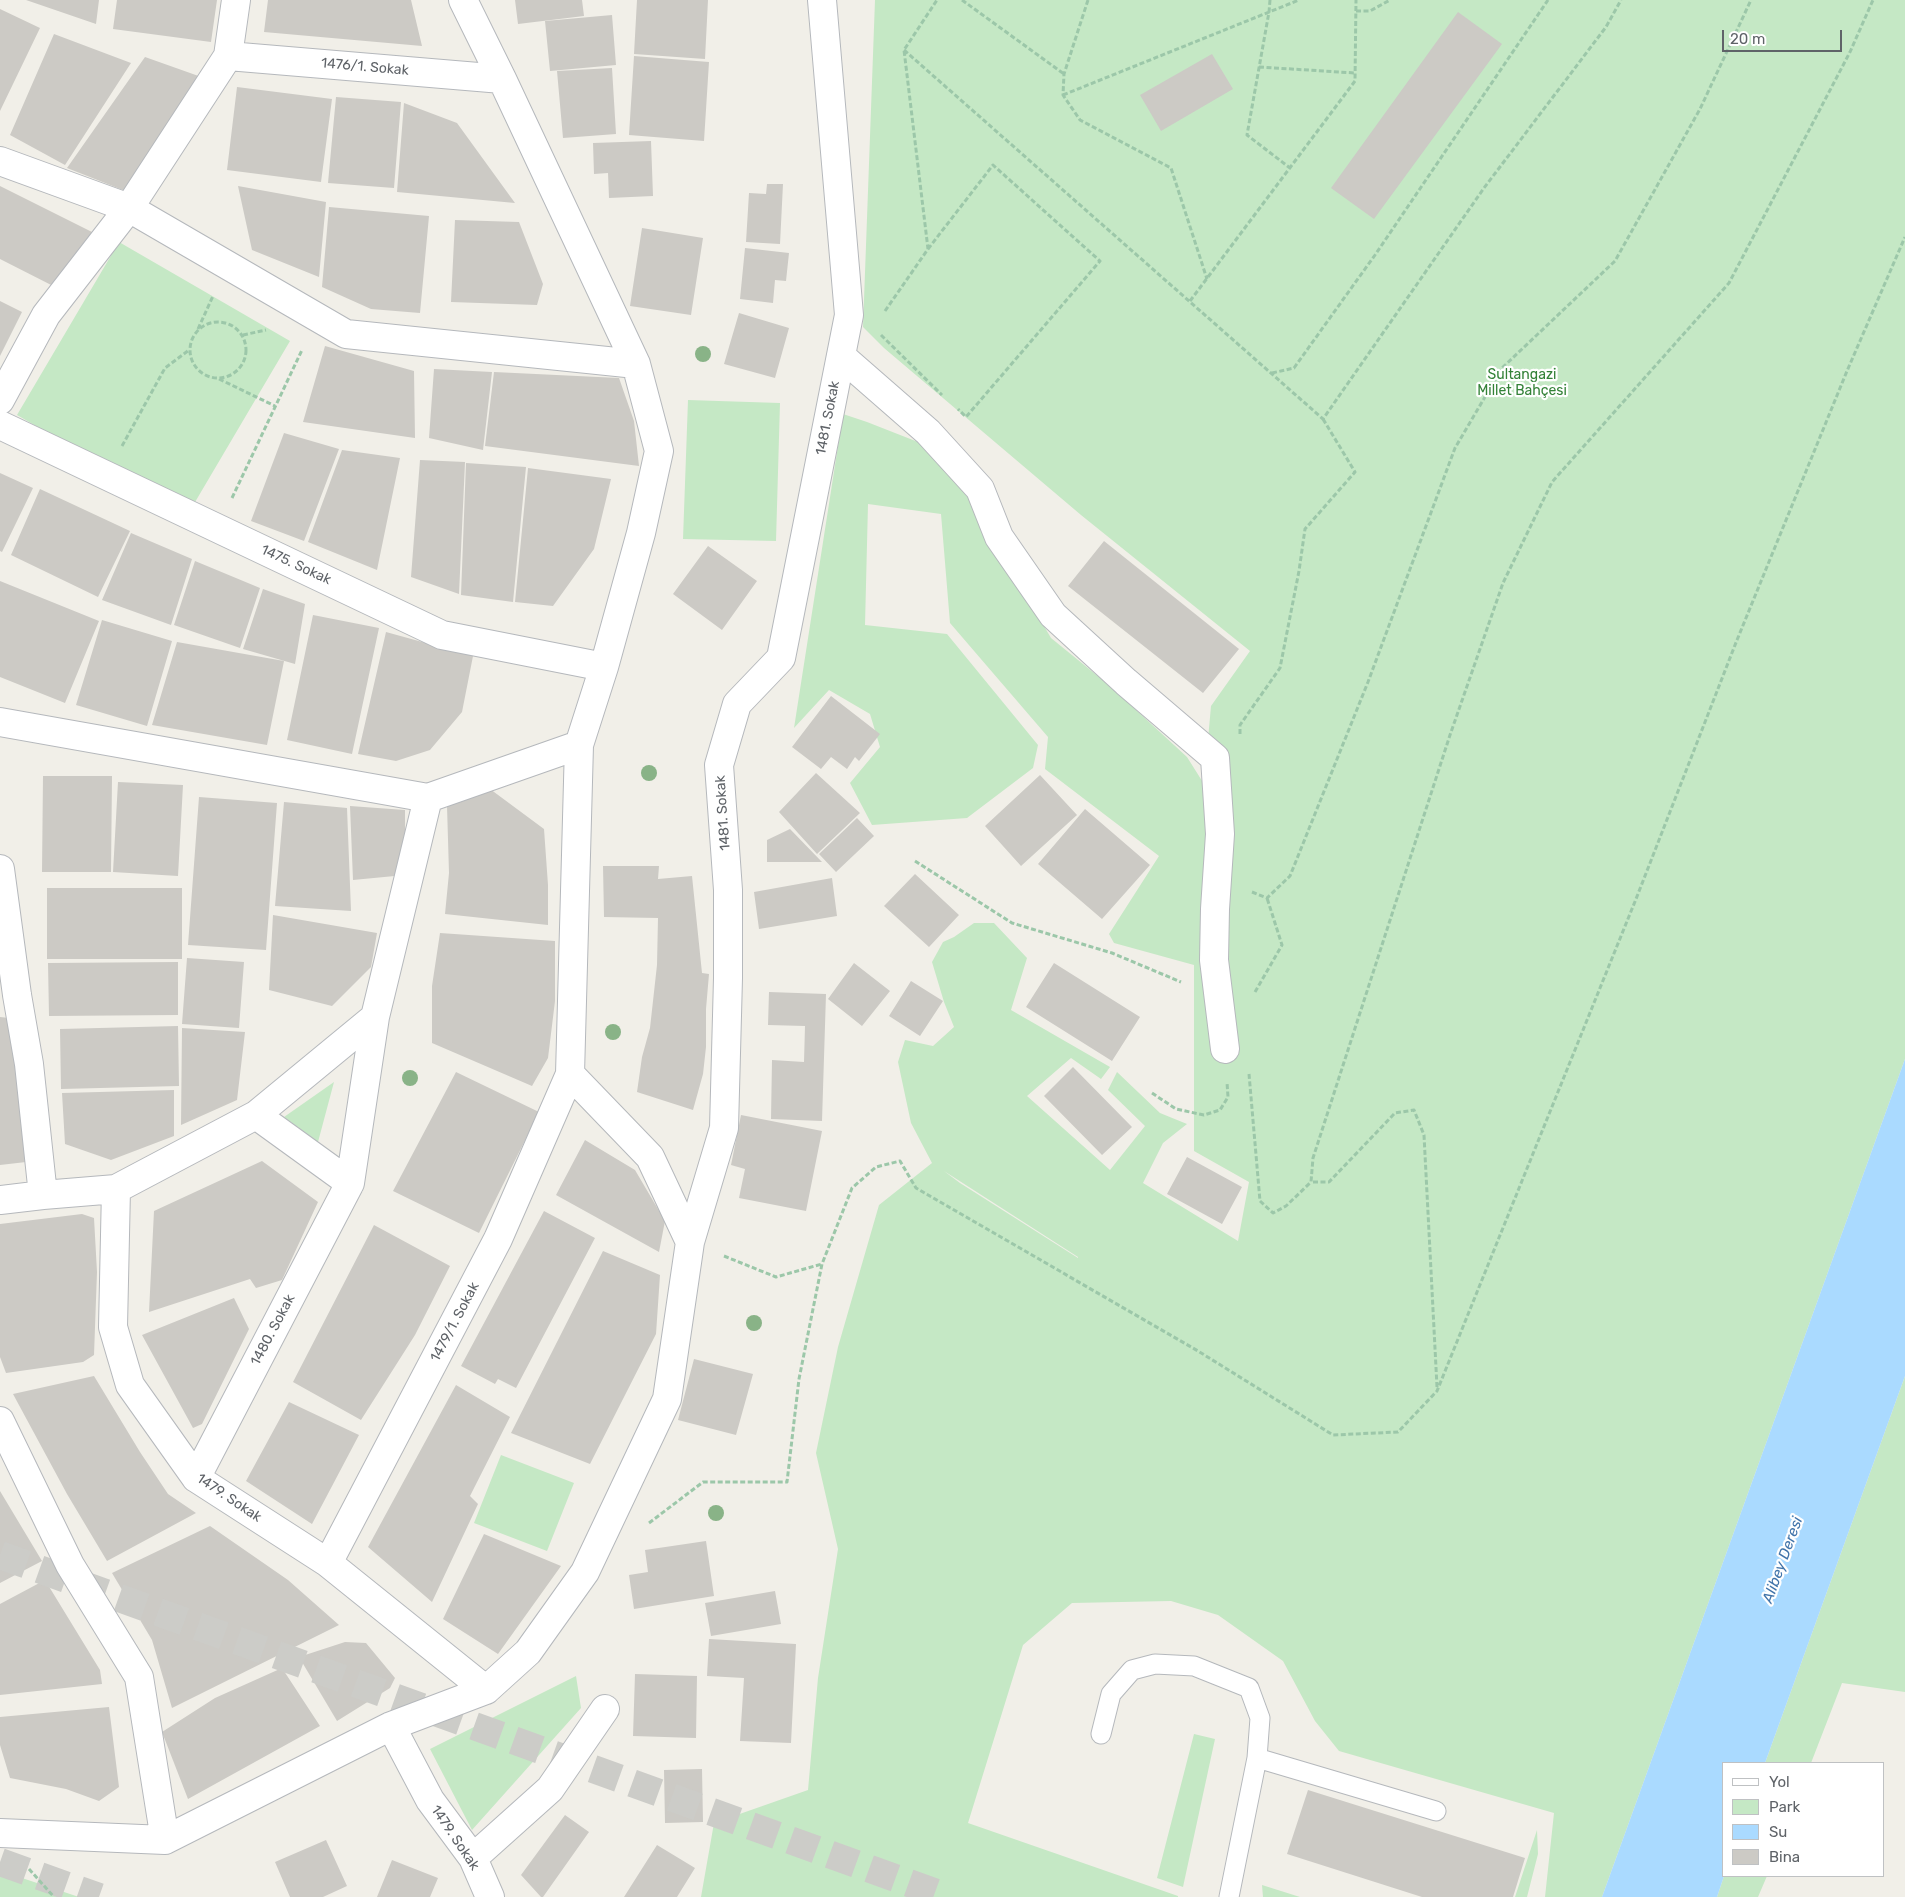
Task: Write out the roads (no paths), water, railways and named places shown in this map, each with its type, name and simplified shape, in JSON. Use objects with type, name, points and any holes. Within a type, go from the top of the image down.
[{"type":"street","points":[[0,400],[46,315],[129,208],[228,56],[236,0]]},
{"type":"street","points":[[463,0],[636,364],[659,451],[641,533],[604,667],[579,745],[570,1074],[650,1157],[690,1242]]},
{"type":"street","name":"1481. Sokak","points":[[486,1690],[528,1652],[585,1572],[667,1399],[690,1242],[724,1128],[728,890],[719,765],[737,704],[781,658],[848,315],[822,0]]},
{"type":"street","name":"1476/1. Sokak","points":[[228,56],[502,79]]},
{"type":"street","points":[[0,161],[129,208],[346,334],[636,364]]},
{"type":"street","points":[[840,356],[928,432],[980,489],[999,537],[1053,615],[1126,682],[1215,758],[1220,834],[1214,952],[1225,1049]]},
{"type":"street","name":"1475. Sokak","points":[[0,425],[442,635],[604,667]]},
{"type":"street","points":[[0,722],[428,798],[579,745]]},
{"type":"street","name":"1480. Sokak","points":[[196,1478],[350,1183],[376,1017],[428,798]]},
{"type":"street","points":[[0,869],[8,992],[29,1064],[43,1195]]},
{"type":"street","points":[[0,1200],[116,1189],[256,1116],[376,1017]]},
{"type":"street","name":"1479/1. Sokak","points":[[328,1563],[498,1239],[570,1074]]},
{"type":"street","points":[[256,1116],[350,1183]]},
{"type":"street","name":"1479. Sokak","points":[[116,1189],[113,1328],[130,1385],[196,1478],[328,1563],[486,1690]]},
{"type":"street","points":[[0,1420],[70,1565],[139,1677],[165,1840]]},
{"type":"street","points":[[0,1833],[165,1840],[391,1726],[486,1690]]},
{"type":"street","points":[[472,1858],[550,1789],[605,1709]]},
{"type":"street","name":"1479. Sokak","points":[[391,1726],[430,1800],[472,1858],[490,1897]]},
{"type":"lane","points":[[1101,1734],[1111,1694],[1132,1670],[1155,1664],[1194,1666],[1249,1688],[1260,1718],[1257,1758],[1229,1897]]},
{"type":"lane","points":[[1257,1758],[1436,1811]]},
{"type":"water","name":"Alibey Deresi","points":[[1905,1059],[1905,1376],[1765,1762],[1722,1762],[1722,1877],[1724,1877],[1717,1897],[1602,1897]]},
{"type":"tunnel","points":[[0,1555],[948,1897]]},
{"type":"tunnel","points":[[0,1862],[99,1897]]},
{"type":"park label","name":"Sultangazi Millet Bahçesi","points":[[1522,384]]}]
